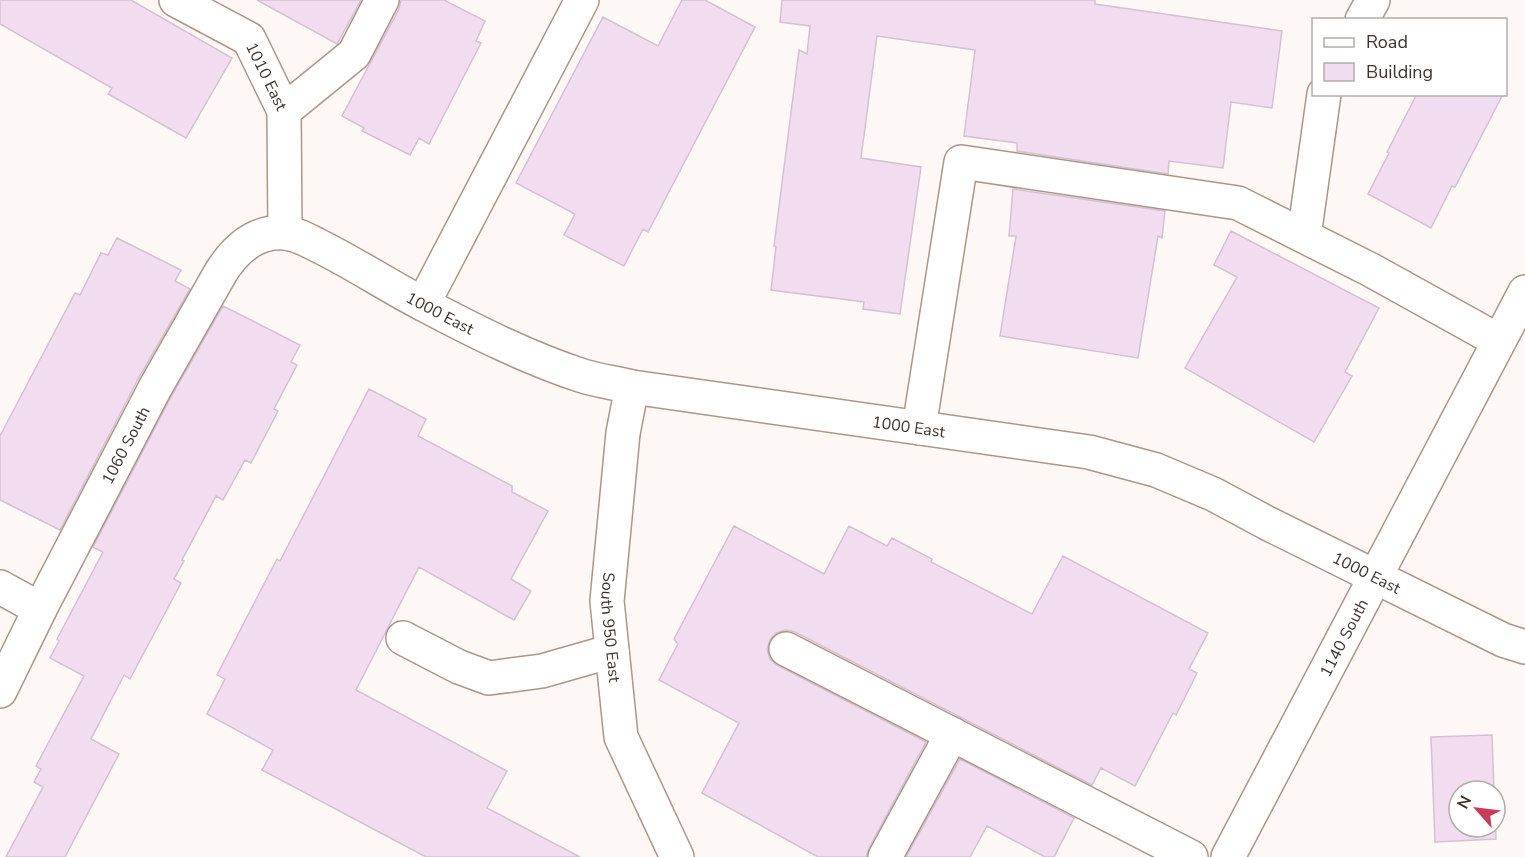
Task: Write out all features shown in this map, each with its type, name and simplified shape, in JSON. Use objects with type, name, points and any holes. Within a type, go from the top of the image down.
[{"type":"street","name":"1010 East","points":[[176,0],[249,39],[284,111],[285,232]]},
{"type":"street","points":[[284,111],[354,54],[382,0]]},
{"type":"street","points":[[423,304],[582,0]]},
{"type":"street","points":[[1363,18],[1372,0]]},
{"type":"street","points":[[1304,236],[1324,96]]},
{"type":"street","points":[[918,428],[961,162],[1238,202],[1499,341]]},
{"type":"street","name":"1000 East","points":[[285,232],[300,237],[358,266],[423,304],[533,358],[586,376],[632,387],[1089,452],[1156,470],[1214,494],[1267,524],[1503,640],[1525,647]]},
{"type":"street","name":"1060 South","points":[[0,691],[155,388],[232,255],[247,243],[267,234],[285,232]]},
{"type":"street","name":"1140 South","points":[[1228,857],[1525,292]]},
{"type":"street","name":"South 950 East","points":[[632,387],[623,433],[607,601],[621,737],[677,857]]},
{"type":"street","points":[[0,587],[40,609]]},
{"type":"street","points":[[403,638],[459,667],[489,678],[542,671],[612,651]]},
{"type":"street","points":[[786,649],[1191,857]]},
{"type":"street","points":[[885,857],[952,734]]},
{"type":"building","points":[[0,0],[131,0],[232,58],[186,138],[108,94],[112,88],[0,24]]},
{"type":"building","points":[[257,0],[361,0],[337,44]]},
{"type":"building","points":[[401,0],[444,0],[485,21],[476,41],[481,43],[429,144],[419,138],[410,155],[362,131],[364,128],[342,116],[399,9]]},
{"type":"building","points":[[682,0],[705,0],[755,27],[648,232],[643,229],[624,266],[564,235],[575,214],[516,183],[603,17],[658,46]]},
{"type":"building","points":[[782,0],[1095,0],[1095,4],[1282,31],[1272,108],[1231,102],[1223,168],[1169,161],[1168,174],[1017,151],[1017,143],[964,136],[975,50],[877,36],[861,158],[921,167],[900,314],[863,309],[864,302],[771,290],[776,247],[774,246],[799,50],[807,54],[810,26],[780,22]]},
{"type":"building","points":[[1416,96],[1502,96],[1431,228],[1368,194],[1389,153],[1387,152]]},
{"type":"building","points":[[1013,189],[1165,211],[1162,238],[1158,236],[1138,358],[1000,336],[1016,236],[1009,236]]},
{"type":"building","points":[[1231,231],[1379,308],[1345,372],[1352,376],[1314,442],[1185,368],[1237,277],[1214,265]]},
{"type":"building","points":[[117,238],[181,270],[175,281],[190,289],[138,379],[60,530],[0,500],[0,436],[75,293],[80,295],[101,253],[108,255]]},
{"type":"building","points":[[223,306],[300,345],[291,362],[297,365],[274,409],[278,411],[251,463],[245,460],[223,500],[216,496],[174,579],[181,583],[130,679],[124,675],[91,739],[119,754],[65,857],[6,857],[43,787],[34,782],[41,769],[36,766],[84,676],[50,658],[59,641],[57,639],[103,552],[93,547],[171,397]]},
{"type":"building","points":[[369,389],[426,419],[418,436],[512,486],[512,492],[548,511],[511,579],[531,591],[514,620],[419,567],[356,690],[507,771],[487,808],[580,857],[426,857],[262,770],[273,750],[207,714],[225,679],[217,675],[277,559],[280,561]]},
{"type":"building","points":[[734,526],[824,574],[849,526],[887,546],[892,538],[932,559],[931,562],[1032,614],[1063,556],[1208,633],[1189,669],[1197,673],[1135,786],[1101,768],[1092,785],[795,632],[786,630],[776,633],[767,649],[770,659],[777,665],[926,742],[866,857],[818,857],[702,793],[739,723],[659,680],[678,644],[674,639]]},
{"type":"building","points":[[1492,735],[1494,779],[1447,779],[1447,839],[1496,839],[1435,842],[1431,737]]},
{"type":"building","points":[[960,759],[1074,818],[1054,857],[1045,857],[987,826],[970,857],[906,857]]}]
